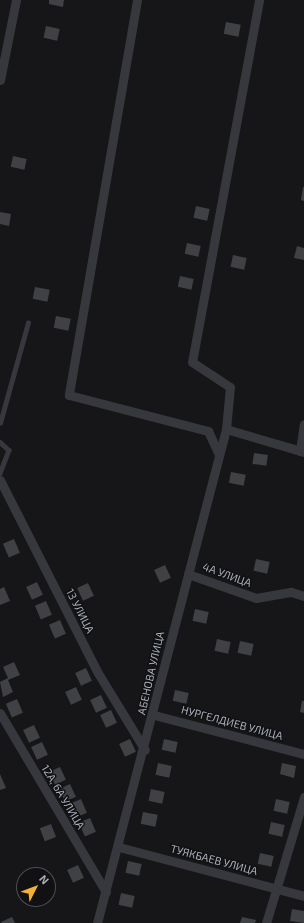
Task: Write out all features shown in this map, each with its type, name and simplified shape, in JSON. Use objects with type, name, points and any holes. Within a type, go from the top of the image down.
[{"type":"street","points":[[0,80],[16,0]]},
{"type":"street","points":[[137,0],[69,396],[208,431],[220,455]]},
{"type":"street","name":"АБЕНОВА УЛИЦА","points":[[97,923],[145,750],[188,574],[226,429],[230,388],[192,362],[259,0]]},
{"type":"street","points":[[226,429],[302,452],[304,424]]},
{"type":"street","name":"13 УЛИЦА","points":[[0,480],[98,673],[145,750]]},
{"type":"street","name":"4А УЛИЦА","points":[[188,574],[256,598],[291,592],[304,596]]},
{"type":"street","name":"12А, 6А УЛИЦА","points":[[0,713],[106,892]]},
{"type":"street","name":"НУРГЕЛДИЕВ УЛИЦА","points":[[154,714],[304,754]]},
{"type":"street","points":[[266,923],[275,888],[304,797]]},
{"type":"street","name":"ТУЯКБАЕВ УЛИЦА","points":[[119,847],[304,896]]},
{"type":"lane","points":[[0,423],[28,323]]},
{"type":"lane","points":[[0,442],[9,450],[0,474]]},
{"type":"building","points":[[49,0],[64,0],[63,7],[49,4]]},
{"type":"building","points":[[226,22],[241,25],[238,37],[224,34]]},
{"type":"building","points":[[46,26],[60,29],[57,41],[44,38]]},
{"type":"building","points":[[13,156],[27,159],[24,170],[11,167]]},
{"type":"building","points":[[304,187],[304,201],[301,200]]},
{"type":"building","points":[[196,206],[210,209],[207,221],[194,218]]},
{"type":"building","points":[[0,212],[11,214],[9,226],[0,224]]},
{"type":"building","points":[[187,243],[201,246],[198,257],[185,254]]},
{"type":"building","points":[[297,246],[304,248],[304,260],[294,258]]},
{"type":"building","points":[[233,255],[247,258],[244,270],[231,267]]},
{"type":"building","points":[[180,276],[194,279],[191,290],[178,287]]},
{"type":"building","points":[[35,287],[50,290],[47,302],[33,299]]},
{"type":"building","points":[[56,316],[71,319],[68,331],[54,328]]},
{"type":"building","points":[[254,453],[268,455],[266,466],[252,464]]},
{"type":"building","points":[[231,472],[246,475],[244,486],[229,483]]},
{"type":"building","points":[[14,539],[20,553],[9,557],[3,544]]},
{"type":"building","points":[[256,559],[270,562],[267,574],[254,571]]},
{"type":"building","points":[[165,565],[171,578],[160,583],[154,570]]},
{"type":"building","points":[[37,582],[43,595],[32,600],[26,587]]},
{"type":"building","points":[[88,583],[94,596],[83,601],[77,588]]},
{"type":"building","points":[[4,587],[10,601],[0,605],[0,589]]},
{"type":"building","points":[[46,601],[52,615],[41,619],[35,606]]},
{"type":"building","points":[[195,609],[209,612],[206,624],[193,621]]},
{"type":"building","points":[[60,620],[66,634],[55,638],[49,625]]},
{"type":"building","points":[[217,639],[231,642],[228,654],[215,651]]},
{"type":"building","points":[[240,641],[254,644],[251,656],[238,653]]},
{"type":"building","points":[[14,662],[20,675],[8,680],[13,692],[3,697],[0,682],[8,678],[3,667]]},
{"type":"building","points":[[86,668],[92,681],[81,686],[75,673]]},
{"type":"building","points":[[76,687],[82,700],[71,705],[65,692]]},
{"type":"building","points":[[175,690],[189,693],[186,704],[173,701]]},
{"type":"building","points":[[101,695],[107,708],[96,713],[90,700]]},
{"type":"building","points":[[17,699],[23,713],[12,717],[6,704]]},
{"type":"building","points":[[302,701],[304,701],[304,713],[300,712]]},
{"type":"building","points":[[111,710],[117,723],[106,728],[100,715]]},
{"type":"building","points":[[34,725],[40,738],[29,743],[23,730]]},
{"type":"building","points":[[130,739],[136,752],[125,757],[119,744]]},
{"type":"building","points":[[164,739],[178,742],[175,753],[162,750]]},
{"type":"building","points":[[42,742],[48,755],[37,760],[31,747]]},
{"type":"building","points":[[158,763],[172,766],[169,778],[156,775]]},
{"type":"building","points":[[282,763],[296,766],[294,778],[280,774]]},
{"type":"building","points":[[60,767],[66,780],[55,785],[49,772]]},
{"type":"building","points":[[0,774],[6,788],[0,790]]},
{"type":"building","points":[[70,784],[76,797],[65,802],[59,789]]},
{"type":"building","points":[[151,789],[165,792],[162,804],[149,801]]},
{"type":"building","points":[[81,799],[87,813],[76,817],[70,804]]},
{"type":"building","points":[[276,799],[290,802],[287,814],[274,811]]},
{"type":"building","points":[[143,812],[158,815],[155,827],[141,824]]},
{"type":"building","points":[[90,818],[96,832],[85,836],[79,823]]},
{"type":"building","points":[[271,822],[285,825],[282,837],[269,834]]},
{"type":"building","points":[[51,824],[56,837],[45,841],[40,828]]},
{"type":"building","points":[[260,853],[274,856],[271,867],[258,864]]},
{"type":"building","points":[[128,861],[142,864],[139,876],[126,873]]},
{"type":"building","points":[[78,865],[84,878],[73,883],[67,870]]},
{"type":"building","points":[[121,893],[135,896],[132,908],[119,905]]},
{"type":"building","points":[[292,909],[304,911],[304,923],[290,921]]},
{"type":"building","points":[[12,917],[15,923],[1,922]]},
{"type":"building","points":[[242,917],[256,920],[255,923],[240,923]]}]
